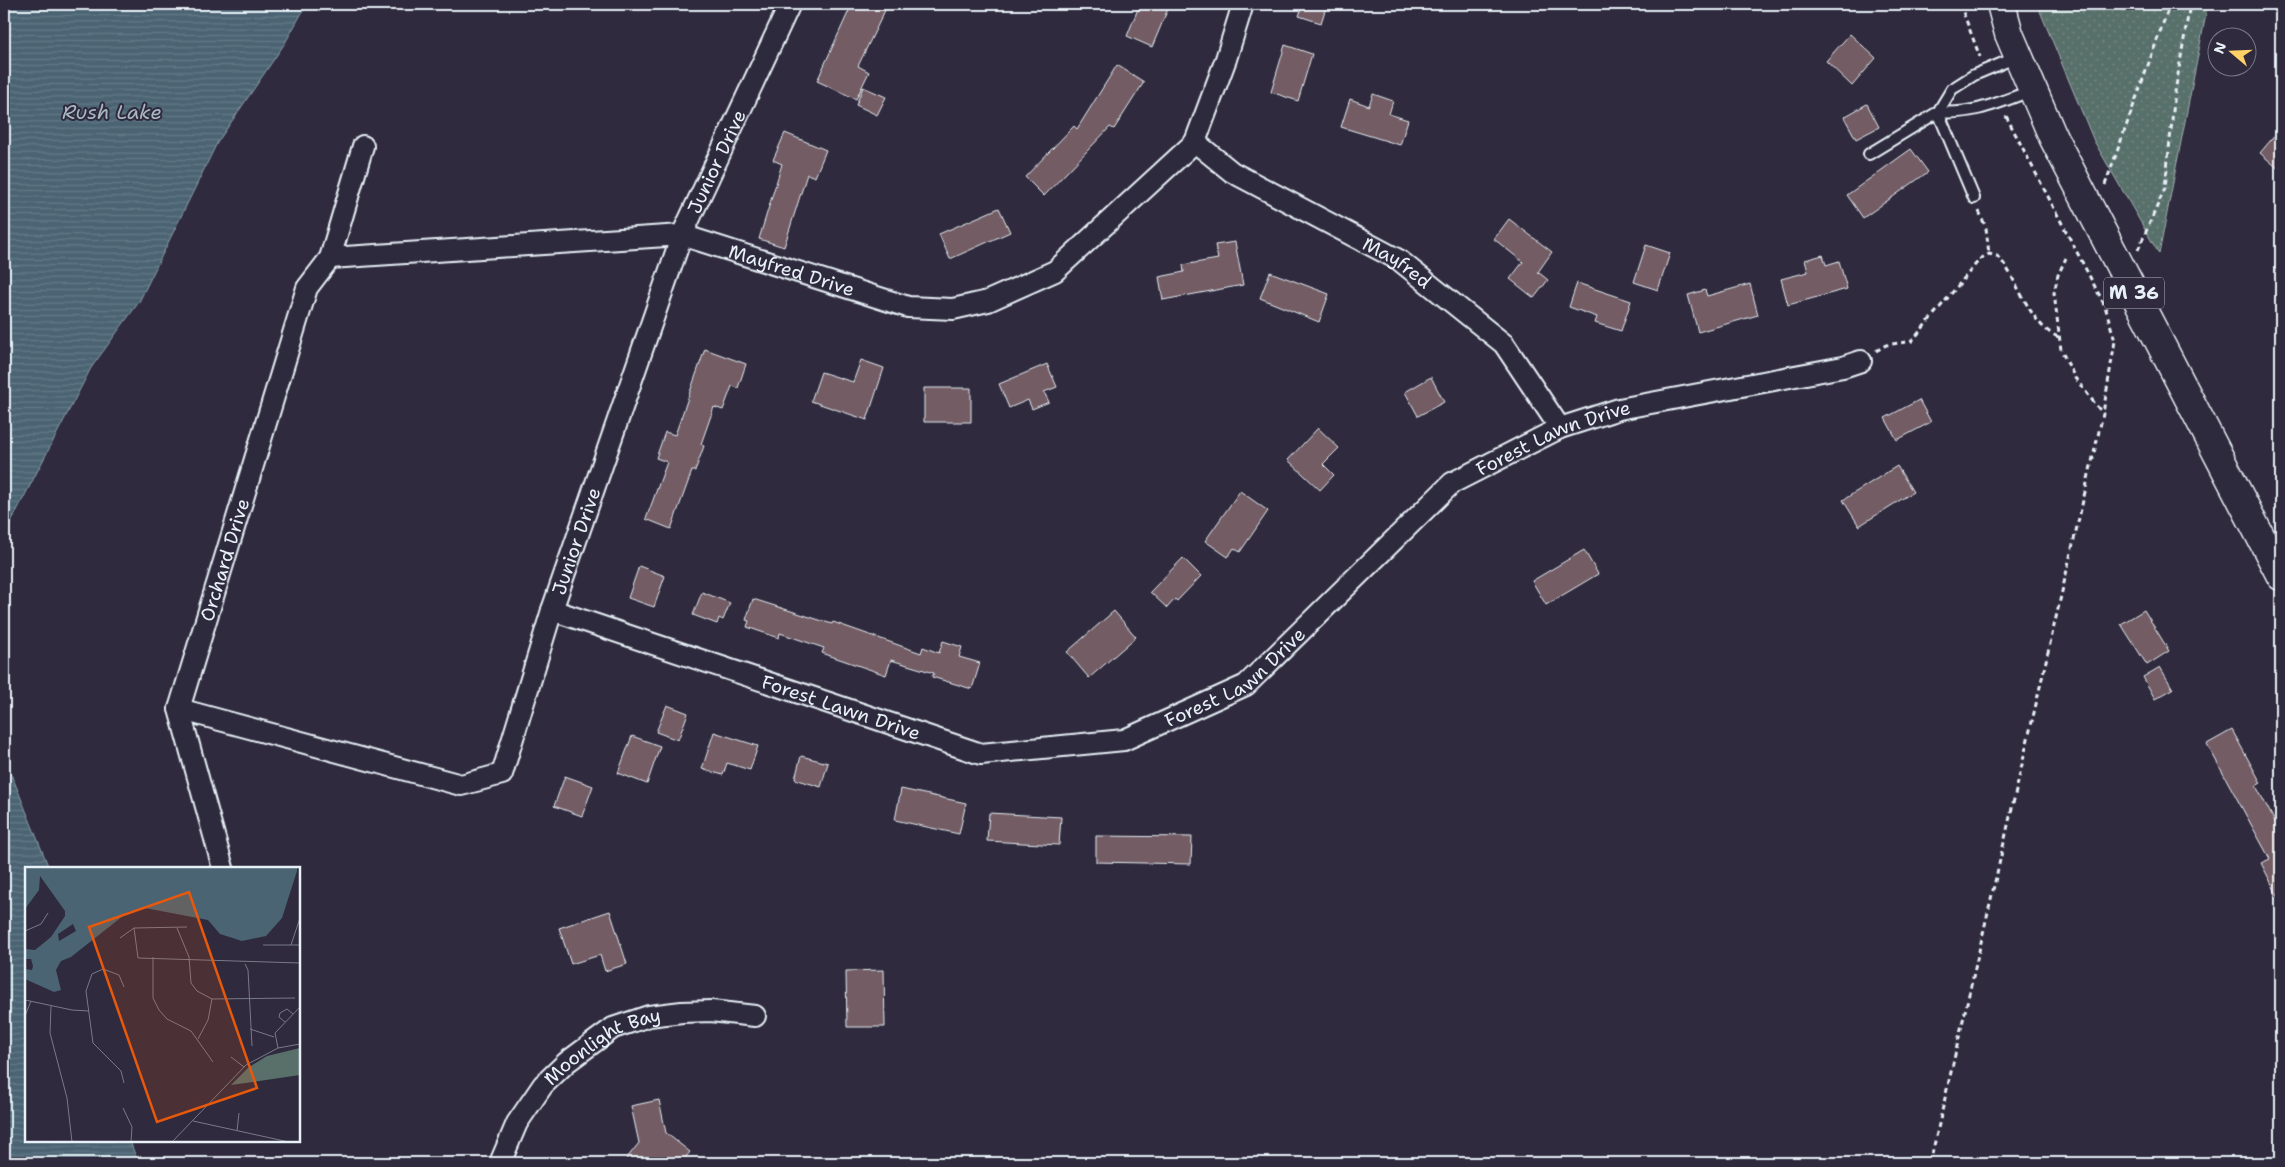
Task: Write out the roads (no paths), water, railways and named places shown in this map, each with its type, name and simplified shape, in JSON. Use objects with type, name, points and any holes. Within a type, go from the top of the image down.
[{"type":"main road","name":"M 36","points":[[2001,4],[2009,34],[2053,137],[2281,576]]},
{"type":"street","name":"Junior Drive","points":[[179,709],[461,785],[502,774],[552,610],[682,235],[790,4]]},
{"type":"street","points":[[1195,142],[1226,59],[1243,4]]},
{"type":"street","name":"Mayfred Drive","points":[[330,258],[682,235],[908,307],[953,309],[988,301],[1055,271],[1195,142]]},
{"type":"street","name":"Mayfred","points":[[1195,142],[1232,172],[1399,260],[1504,344],[1560,428]]},
{"type":"street","points":[[330,258],[363,146]]},
{"type":"street","name":"Orchard Drive","points":[[179,709],[307,288],[330,258]]},
{"type":"street","name":"Forest Lawn Drive","points":[[552,610],[981,754],[1124,740],[1246,685],[1452,483],[1560,428],[1619,409],[1861,361]]},
{"type":"street","points":[[179,709],[223,867]]},
{"type":"street","name":"Moonlight Bay","points":[[500,1163],[517,1123],[543,1085],[567,1062],[613,1028],[649,1016],[682,1012],[711,1011],[755,1016]]},
{"type":"lane","points":[[1869,154],[1938,112],[1952,89],[2018,56]]},
{"type":"lane","points":[[1938,112],[1956,114],[1973,112],[2033,90]]},
{"type":"lane","points":[[1938,112],[1974,198]]},
{"type":"water","name":"Rush Lake","points":[[4,4],[307,4],[285,43],[217,143],[139,302],[91,368],[10,524],[4,550]]},
{"type":"water","points":[[4,756],[49,867],[25,867],[25,1142],[130,1142],[138,1163],[4,1163]]}]
